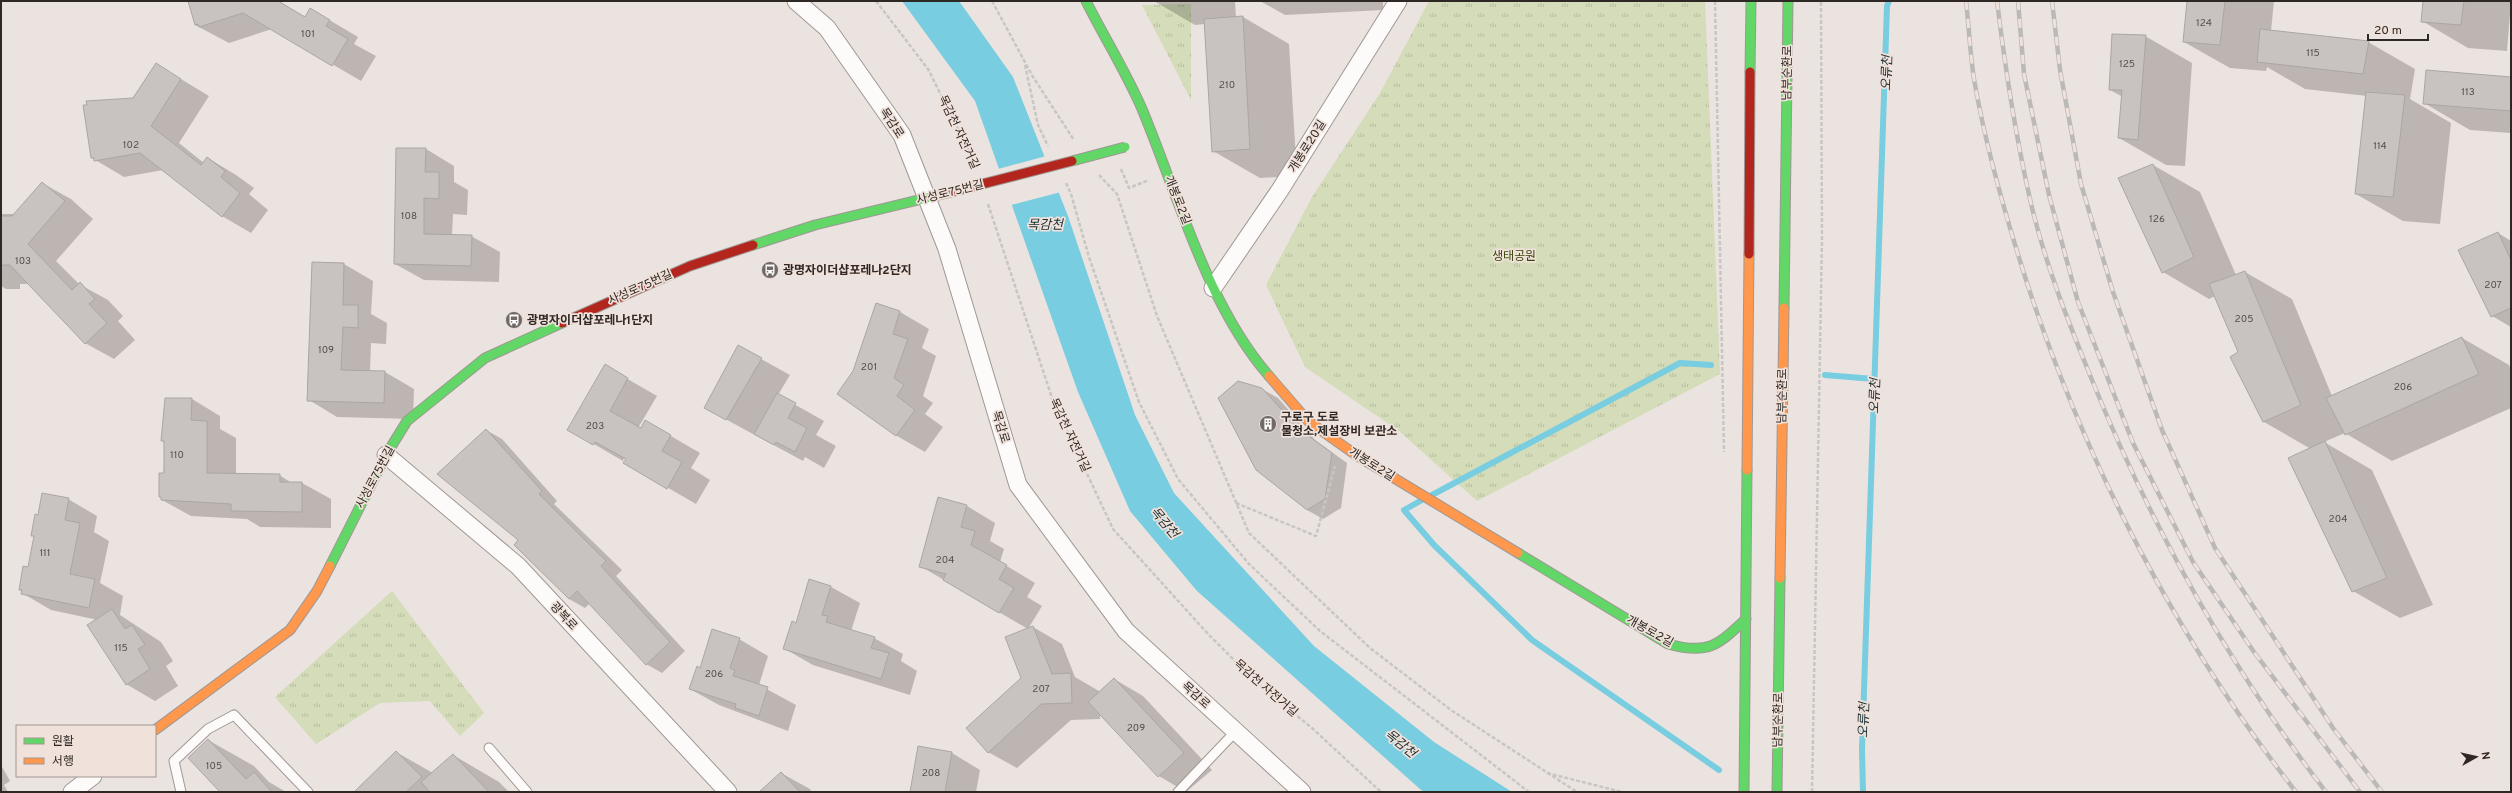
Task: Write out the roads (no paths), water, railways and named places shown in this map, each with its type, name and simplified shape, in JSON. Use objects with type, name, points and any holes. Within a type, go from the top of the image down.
[{"type":"street","name":"목감로","points":[[796,1],[827,28],[902,135],[947,250],[1018,484],[1126,630],[1302,792]]},
{"type":"street","name":"개봉로2길","points":[[1086,1],[1141,107],[1150,141],[1213,288],[1236,329],[1260,366],[1308,420],[1356,455],[1668,644],[1688,650],[1709,650],[1746,619]]},
{"type":"street","name":"개봉로20길","points":[[1213,288],[1280,190],[1398,1]]},
{"type":"street","points":[[1744,792],[1751,1]]},
{"type":"street","name":"남부순환로","points":[[1777,792],[1788,1]]},
{"type":"street","name":"사성로75번길","points":[[156,729],[290,630],[317,591],[386,455],[407,421],[485,358],[690,266],[815,225],[947,194],[1128,146]]},
{"type":"street","name":"광복로","points":[[386,455],[518,566],[728,792]]},
{"type":"street","points":[[72,792],[92,777]]},
{"type":"lane","points":[[181,792],[174,761],[208,729],[234,715],[308,792]]},
{"type":"lane","points":[[1178,792],[1236,731]]},
{"type":"lane","points":[[489,748],[526,792]]},
{"type":"water","name":"목감천","points":[[902,1],[959,1],[1013,77],[1068,216],[1135,415],[1174,493],[1314,646],[1434,742],[1512,792],[1424,792],[1197,591],[1130,511],[1078,392],[975,101]]},
{"type":"waterway","name":"오류천","points":[[1863,792],[1862,750],[1887,6],[1889,1]]},
{"type":"waterway","points":[[1432,495],[1680,363],[1711,365]]},
{"type":"waterway","points":[[1825,375],[1874,379]]},
{"type":"waterway","points":[[1422,500],[1404,510],[1434,545],[1532,640],[1719,770]]},
{"type":"railway","points":[[1966,1],[1974,79],[1984,131],[1997,183],[2028,286],[2052,354],[2079,421],[2108,486],[2140,551],[2175,614],[2213,675],[2253,734],[2296,792]]},
{"type":"railway","points":[[1997,1],[2015,125],[2030,199],[2049,268],[2092,380],[2140,489],[2195,594],[2257,695],[2326,792]]},
{"type":"railway","points":[[2018,1],[2024,74],[2049,195],[2078,302],[2133,443],[2193,562],[2254,652],[2360,792]]},
{"type":"railway","points":[[2052,1],[2060,70],[2081,184],[2113,292],[2162,430],[2215,548],[2333,728],[2382,792]]},
{"type":"place","name":"광명자이더샵포레나2단지","points":[[770,270]]},
{"type":"place","name":"광명자이더샵포레나1단지","points":[[514,320]]},
{"type":"place","name":"구로구 도로 물청소,제설장비 보관소","points":[[1268,424]]},
{"type":"park label","name":"생태공원","points":[[1514,256]]}]
